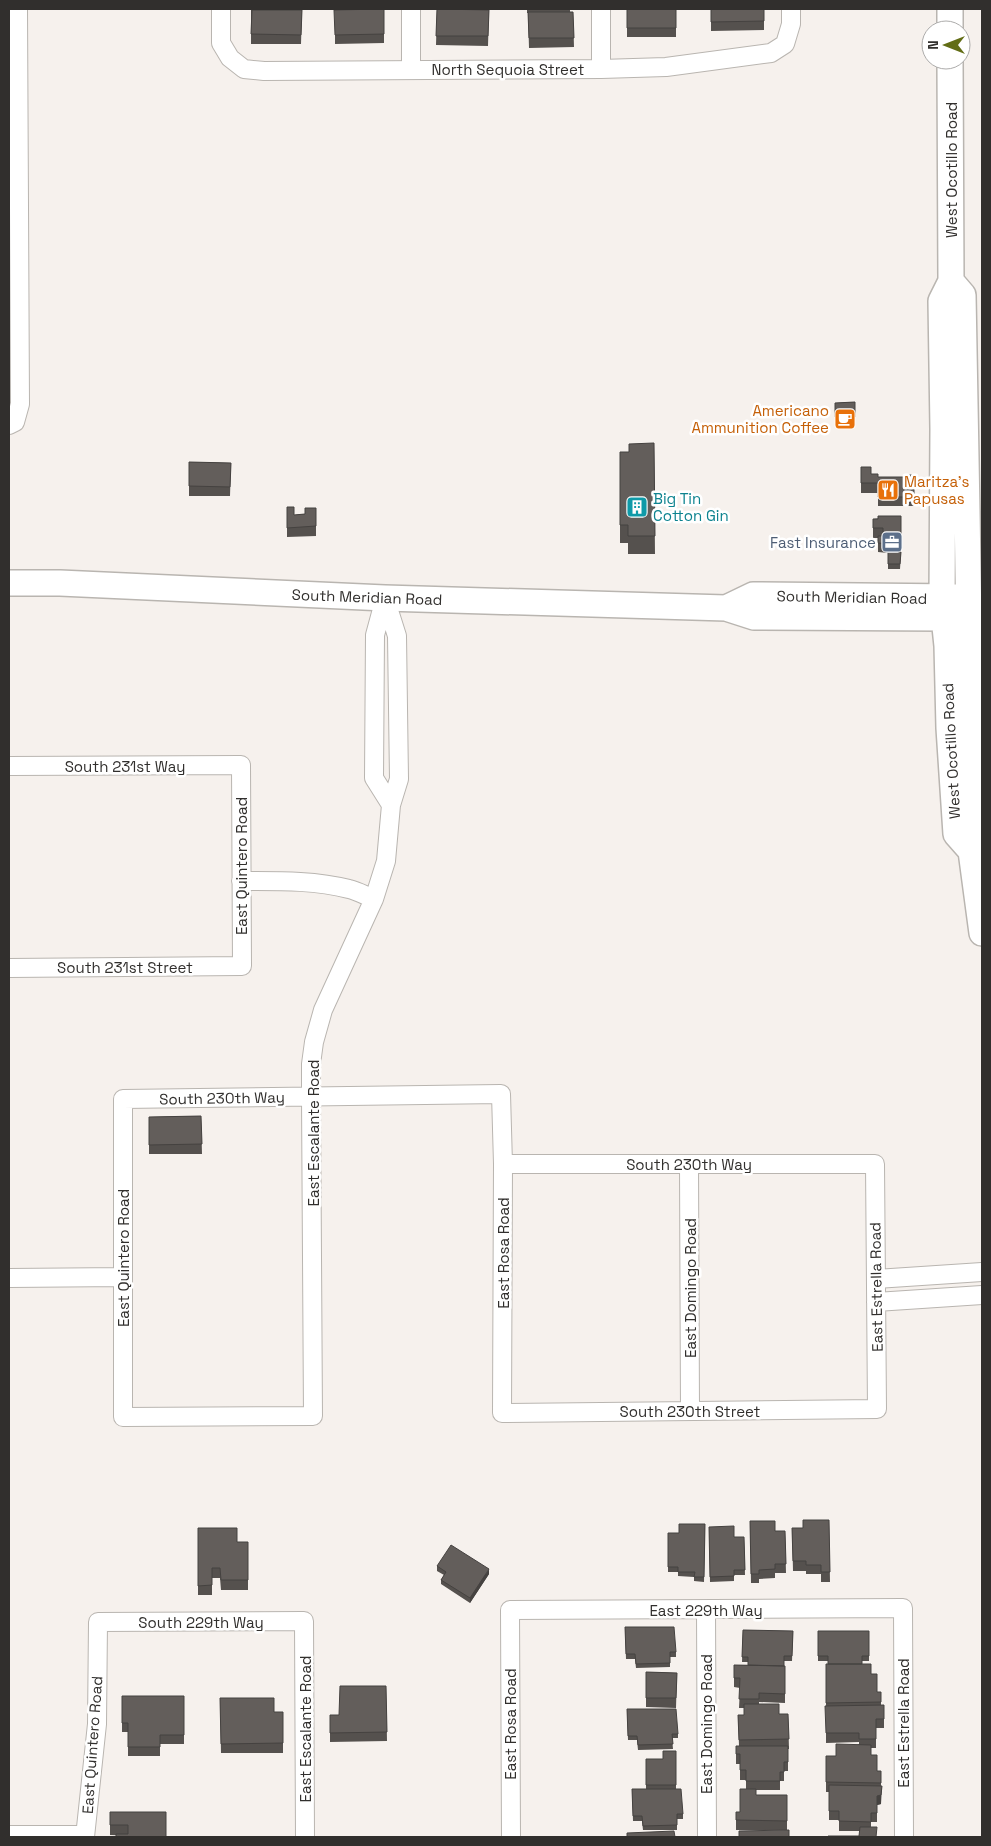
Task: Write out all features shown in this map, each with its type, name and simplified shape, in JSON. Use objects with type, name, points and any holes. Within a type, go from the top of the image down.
[{"type":"main road","name":"West Ocotillo Road","points":[[950,70],[951,281],[941,301],[943,608],[947,646],[949,728],[956,834],[972,851],[980,833],[975,775],[976,609],[963,295],[951,281]]},
{"type":"main road","name":"South Meridian Road","points":[[9,583],[385,598],[726,608],[753,595],[976,609]]},
{"type":"main road","points":[[972,851],[982,933]]},
{"type":"street","points":[[12,424],[20,404],[14,123],[18,9]]},
{"type":"street","name":"North Sequoia Street","points":[[221,9],[221,43],[230,58],[244,69],[264,71],[666,67],[771,53],[785,44],[791,24],[791,9]]},
{"type":"street","points":[[411,9],[411,70]]},
{"type":"street","points":[[601,9],[601,69]]},
{"type":"street","points":[[385,598],[375,635],[374,778],[391,805]]},
{"type":"street","name":"East Escalante Road","points":[[123,1417],[313,1416],[312,1064],[314,1042],[323,1010],[374,899],[386,861],[391,805],[399,779],[397,636],[385,598]]},
{"type":"street","name":"South 231st Way","points":[[9,766],[241,765]]},
{"type":"street","name":"East Quintero Road","points":[[241,765],[242,966]]},
{"type":"street","points":[[241,881],[287,880],[319,884],[351,889],[374,899]]},
{"type":"street","name":"South 231st Street","points":[[9,968],[242,966]]},
{"type":"street","name":"South 230th Way","points":[[123,1099],[501,1094]]},
{"type":"street","name":"East Rosa Road","points":[[501,1094],[503,1164],[502,1413]]},
{"type":"street","name":"East Quintero Road","points":[[123,1099],[123,1417]]},
{"type":"street","name":"South 230th Way","points":[[503,1164],[875,1164]]},
{"type":"street","name":"East Domingo Road","points":[[689,1164],[690,1411]]},
{"type":"street","name":"East Estrella Road","points":[[875,1164],[877,1410]]},
{"type":"street","points":[[876,1279],[982,1272]]},
{"type":"street","points":[[9,1278],[123,1277]]},
{"type":"street","points":[[876,1302],[982,1295]]},
{"type":"street","name":"South 230th Street","points":[[502,1413],[877,1410]]},
{"type":"street","name":"East Estrella Road","points":[[903,1608],[904,1837]]},
{"type":"street","name":"East 229th Way","points":[[510,1610],[903,1608]]},
{"type":"street","name":"East Rosa Road","points":[[510,1610],[510,1837]]},
{"type":"street","name":"East Domingo Road","points":[[706,1610],[707,1837]]},
{"type":"street","name":"East Escalante Road","points":[[304,1621],[305,1837]]},
{"type":"street","name":"South 229th Way","points":[[98,1622],[304,1621]]},
{"type":"street","name":"East Quintero Road","points":[[85,1836],[97,1724],[98,1622]]},
{"type":"street","points":[[9,1835],[85,1836]]},
{"type":"building","points":[[384,9],[384,34],[335,35],[334,10]]},
{"type":"building","points":[[437,9],[489,10],[488,36],[436,36]]},
{"type":"building","points":[[627,9],[676,9],[676,28],[627,28]]},
{"type":"building","points":[[711,9],[764,9],[764,21],[711,22]]},
{"type":"building","points":[[252,10],[302,10],[301,35],[251,34]]},
{"type":"building","points":[[528,12],[573,12],[574,38],[529,38]]},
{"type":"building","points":[[855,402],[855,417],[835,417],[835,403]]},
{"type":"building","name":"Big Tin Cotton Gin","points":[[654,443],[655,536],[628,536],[628,525],[620,525],[620,452],[629,452],[629,444]]},
{"type":"building","points":[[189,462],[231,463],[230,487],[189,486]]},
{"type":"building","points":[[861,467],[871,467],[871,474],[878,474],[878,477],[914,475],[914,497],[878,497],[878,483],[861,483]]},
{"type":"building","points":[[287,507],[294,507],[294,515],[305,514],[305,508],[316,508],[316,526],[287,528]]},
{"type":"building","points":[[878,516],[901,516],[901,545],[878,543],[878,536],[883,536],[883,528],[873,528],[873,519],[878,519]]},
{"type":"building","points":[[888,551],[901,552],[900,564],[888,564]]},
{"type":"building","points":[[201,1116],[202,1144],[149,1145],[149,1117]]},
{"type":"building","points":[[803,1520],[829,1520],[830,1572],[821,1572],[821,1565],[806,1565],[806,1561],[793,1561],[792,1528],[803,1528]]},
{"type":"building","points":[[750,1521],[775,1521],[775,1531],[785,1531],[786,1564],[775,1564],[775,1569],[759,1570],[759,1574],[751,1574]]},
{"type":"building","points":[[679,1524],[705,1524],[704,1577],[694,1577],[695,1572],[678,1572],[678,1567],[668,1567],[668,1533],[679,1533]]},
{"type":"building","points":[[734,1526],[734,1537],[744,1537],[745,1570],[734,1570],[734,1576],[710,1577],[709,1527]]},
{"type":"building","points":[[198,1528],[237,1528],[237,1542],[248,1542],[248,1580],[221,1580],[220,1568],[212,1568],[212,1585],[198,1586]]},
{"type":"building","points":[[451,1545],[489,1569],[470,1598],[441,1580],[446,1572],[437,1566]]},
{"type":"building","points":[[625,1627],[674,1627],[676,1652],[670,1652],[670,1663],[636,1664],[635,1654],[626,1654]]},
{"type":"building","points":[[743,1630],[793,1631],[792,1656],[784,1656],[784,1666],[748,1665],[748,1657],[742,1657]]},
{"type":"building","points":[[818,1631],[869,1631],[869,1656],[862,1656],[862,1664],[828,1664],[828,1656],[818,1656]]},
{"type":"building","points":[[826,1664],[871,1664],[871,1674],[877,1674],[877,1692],[881,1692],[881,1702],[826,1703]]},
{"type":"building","points":[[734,1665],[785,1666],[785,1694],[759,1693],[759,1699],[739,1699],[740,1678],[734,1678]]},
{"type":"building","points":[[646,1672],[677,1673],[676,1698],[646,1698]]},
{"type":"building","points":[[340,1686],[386,1686],[387,1732],[330,1733],[330,1715],[339,1715]]},
{"type":"building","points":[[122,1696],[184,1696],[184,1735],[160,1735],[160,1747],[128,1747],[128,1723],[122,1723]]},
{"type":"building","points":[[220,1698],[274,1698],[274,1712],[283,1712],[283,1743],[221,1744]]},
{"type":"building","points":[[744,1704],[779,1704],[779,1714],[788,1714],[789,1739],[739,1740],[738,1715],[744,1715]]},
{"type":"building","points":[[884,1705],[884,1719],[876,1719],[876,1739],[859,1739],[859,1733],[826,1733],[825,1706]]},
{"type":"building","points":[[627,1709],[676,1709],[678,1734],[672,1734],[673,1744],[638,1745],[637,1736],[628,1736]]},
{"type":"building","points":[[836,1744],[871,1745],[871,1755],[877,1755],[877,1771],[881,1771],[881,1783],[826,1782],[826,1756],[836,1756]]},
{"type":"building","points":[[736,1746],[788,1746],[788,1762],[784,1762],[784,1772],[780,1772],[780,1781],[746,1781],[746,1770],[740,1770],[740,1754],[736,1754]]},
{"type":"building","points":[[663,1751],[676,1751],[676,1785],[646,1785],[646,1759],[663,1759]]},
{"type":"building","points":[[829,1785],[882,1786],[881,1795],[877,1796],[877,1813],[871,1813],[871,1822],[839,1821],[839,1811],[829,1811]]},
{"type":"building","points":[[632,1789],[681,1789],[683,1814],[677,1814],[677,1825],[643,1826],[642,1816],[633,1816]]},
{"type":"building","points":[[740,1789],[756,1789],[756,1795],[787,1795],[787,1821],[736,1820],[736,1812],[740,1812]]},
{"type":"building","points":[[110,1812],[166,1812],[166,1837],[116,1837],[116,1834],[128,1834],[128,1825],[110,1825]]},
{"type":"building","points":[[860,1827],[877,1827],[876,1837],[828,1837],[859,1836]]},
{"type":"building","points":[[789,1830],[789,1837],[739,1837],[739,1831]]},
{"type":"building","points":[[674,1831],[675,1837],[627,1837],[627,1833]]},
{"type":"place","name":"Americano Ammunition Coffee","points":[[845,419]]},
{"type":"place","name":"Maritza's Papusas","points":[[888,490]]},
{"type":"place","name":"Big Tin Cotton Gin","points":[[637,507]]},
{"type":"place","name":"Fast Insurance","points":[[892,542]]}]
